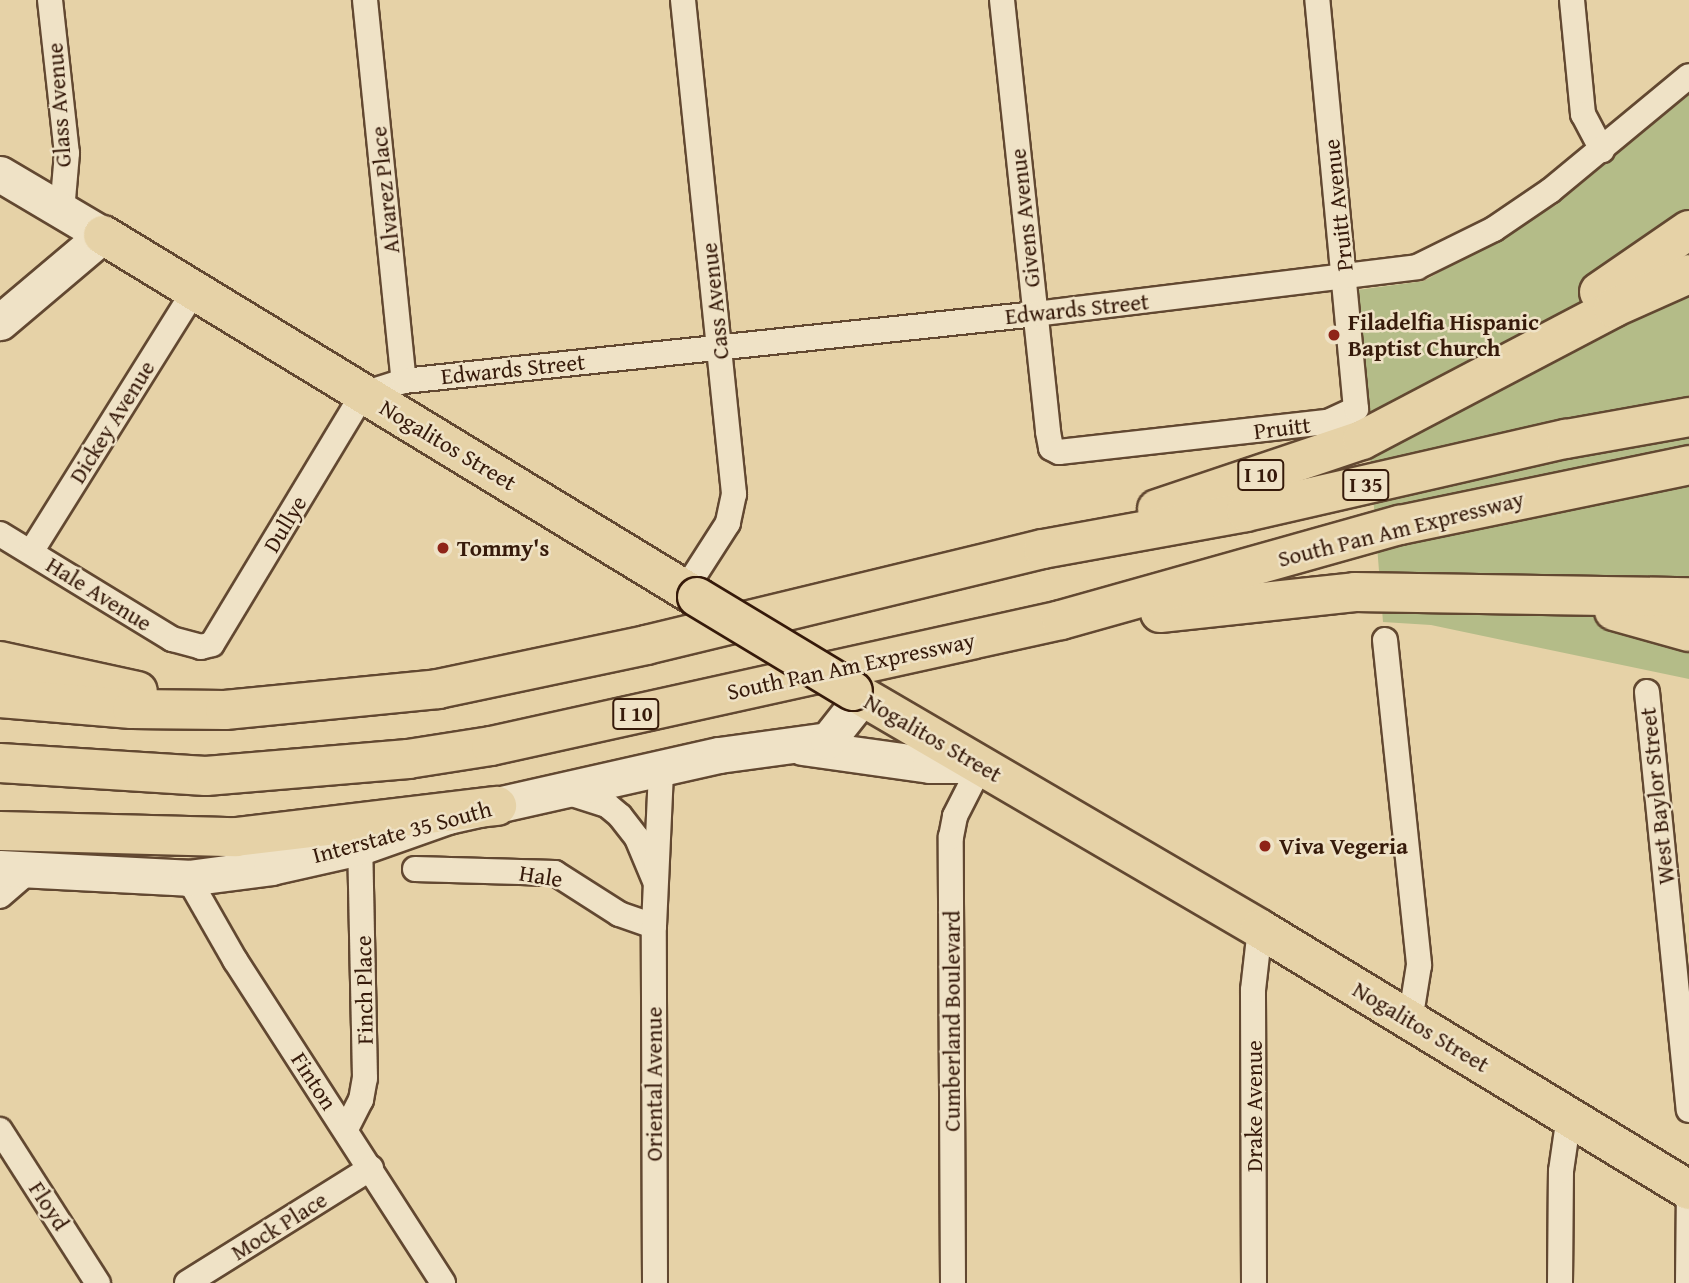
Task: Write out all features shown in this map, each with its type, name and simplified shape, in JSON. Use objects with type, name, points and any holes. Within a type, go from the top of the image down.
[{"type":"main road","name":"Nogalitos Street","points":[[0,174],[858,694],[1260,929],[1689,1190]]},
{"type":"main road","name":"I 10","points":[[0,698],[132,709],[225,710],[377,697],[488,680],[1043,550],[1362,440],[1473,385],[1689,230]]},
{"type":"main road","points":[[0,322],[103,235]]},
{"type":"main road","points":[[1473,385],[1613,308],[1689,274]]},
{"type":"main road","name":"I 35","points":[[1043,550],[1246,513],[1566,439],[1689,417]]},
{"type":"main road","name":"South Pan Am Expressway","points":[[0,763],[206,776],[380,762],[491,746],[1061,620],[1400,525],[1689,465]]},
{"type":"main road","name":"I 10","points":[[1061,620],[1113,621],[1229,604],[1355,592],[1689,597]]},
{"type":"main road","points":[[1558,595],[1689,632]]},
{"type":"main road","points":[[0,661],[225,710]]},
{"type":"main road","name":"Interstate 35 South","points":[[15,869],[188,878],[271,866],[360,847],[448,816],[719,755],[799,747],[828,740],[858,694]]},
{"type":"main road","name":"Interstate 35 South","points":[[799,747],[930,765],[981,765]]},
{"type":"main road","points":[[0,789],[51,791],[206,776]]},
{"type":"main road","points":[[0,831],[236,837],[496,806]]},
{"type":"street","name":"Glass Avenue","points":[[50,0],[67,153],[62,211]]},
{"type":"street","name":"Alvarez Place","points":[[365,0],[404,381]]},
{"type":"street","name":"Cass Avenue","points":[[683,0],[734,494],[729,523],[691,593]]},
{"type":"street","name":"Givens Avenue","points":[[1002,0],[1051,448],[1059,452],[1205,438]]},
{"type":"street","name":"Pruitt Avenue","points":[[1317,0],[1356,410]]},
{"type":"street","points":[[1572,0],[1583,114],[1602,150]]},
{"type":"street","name":"Edwards Street","points":[[363,394],[404,381],[1345,279],[1434,261],[1494,229],[1602,150],[1689,76]]},
{"type":"street","name":"Dickey Avenue","points":[[31,552],[194,291]]},
{"type":"street","name":"Dullye","points":[[201,648],[212,644],[226,624],[363,394]]},
{"type":"street","name":"Pruitt","points":[[1205,438],[1328,422],[1356,410]]},
{"type":"street","name":"Hale Avenue","points":[[0,534],[172,639],[201,648]]},
{"type":"street","points":[[1385,640],[1419,965],[1410,1021]]},
{"type":"street","name":"West Baylor Street","points":[[1647,692],[1680,921],[1689,1110]]},
{"type":"street","name":"Cumberland Boulevard","points":[[953,1283],[951,837],[955,816],[981,765]]},
{"type":"street","name":"Oriental Avenue","points":[[655,1283],[654,926],[661,769]]},
{"type":"street","name":"Oriental Avenue","points":[[563,791],[607,804],[620,816],[637,838],[657,885]]},
{"type":"street","name":"Finch Place","points":[[346,1129],[361,1100],[365,1078],[360,847]]},
{"type":"street","points":[[0,896],[15,869]]},
{"type":"street","name":"Hale","points":[[415,869],[555,873],[619,914],[654,926]]},
{"type":"street","name":"Finton","points":[[188,878],[235,960],[443,1283]]},
{"type":"street","name":"Drake Avenue","points":[[1254,1283],[1254,990],[1260,929]]},
{"type":"street","points":[[1560,1283],[1561,1171],[1569,1116]]},
{"type":"street","name":"Floyd","points":[[0,1130],[98,1283]]},
{"type":"street","name":"Mock Place","points":[[187,1283],[371,1168]]},
{"type":"street","points":[[1689,1182],[1689,1283]]},
{"type":"green space","points":[[1689,95],[1689,679],[1431,625],[1383,622],[1357,290],[1424,281],[1556,205]]},
{"type":"place","name":"Filadelfia Hispanic Baptist Church","points":[[1334,335]]},
{"type":"place","name":"Tommy's","points":[[443,548]]},
{"type":"place","name":"Viva Vegeria","points":[[1265,846]]}]
